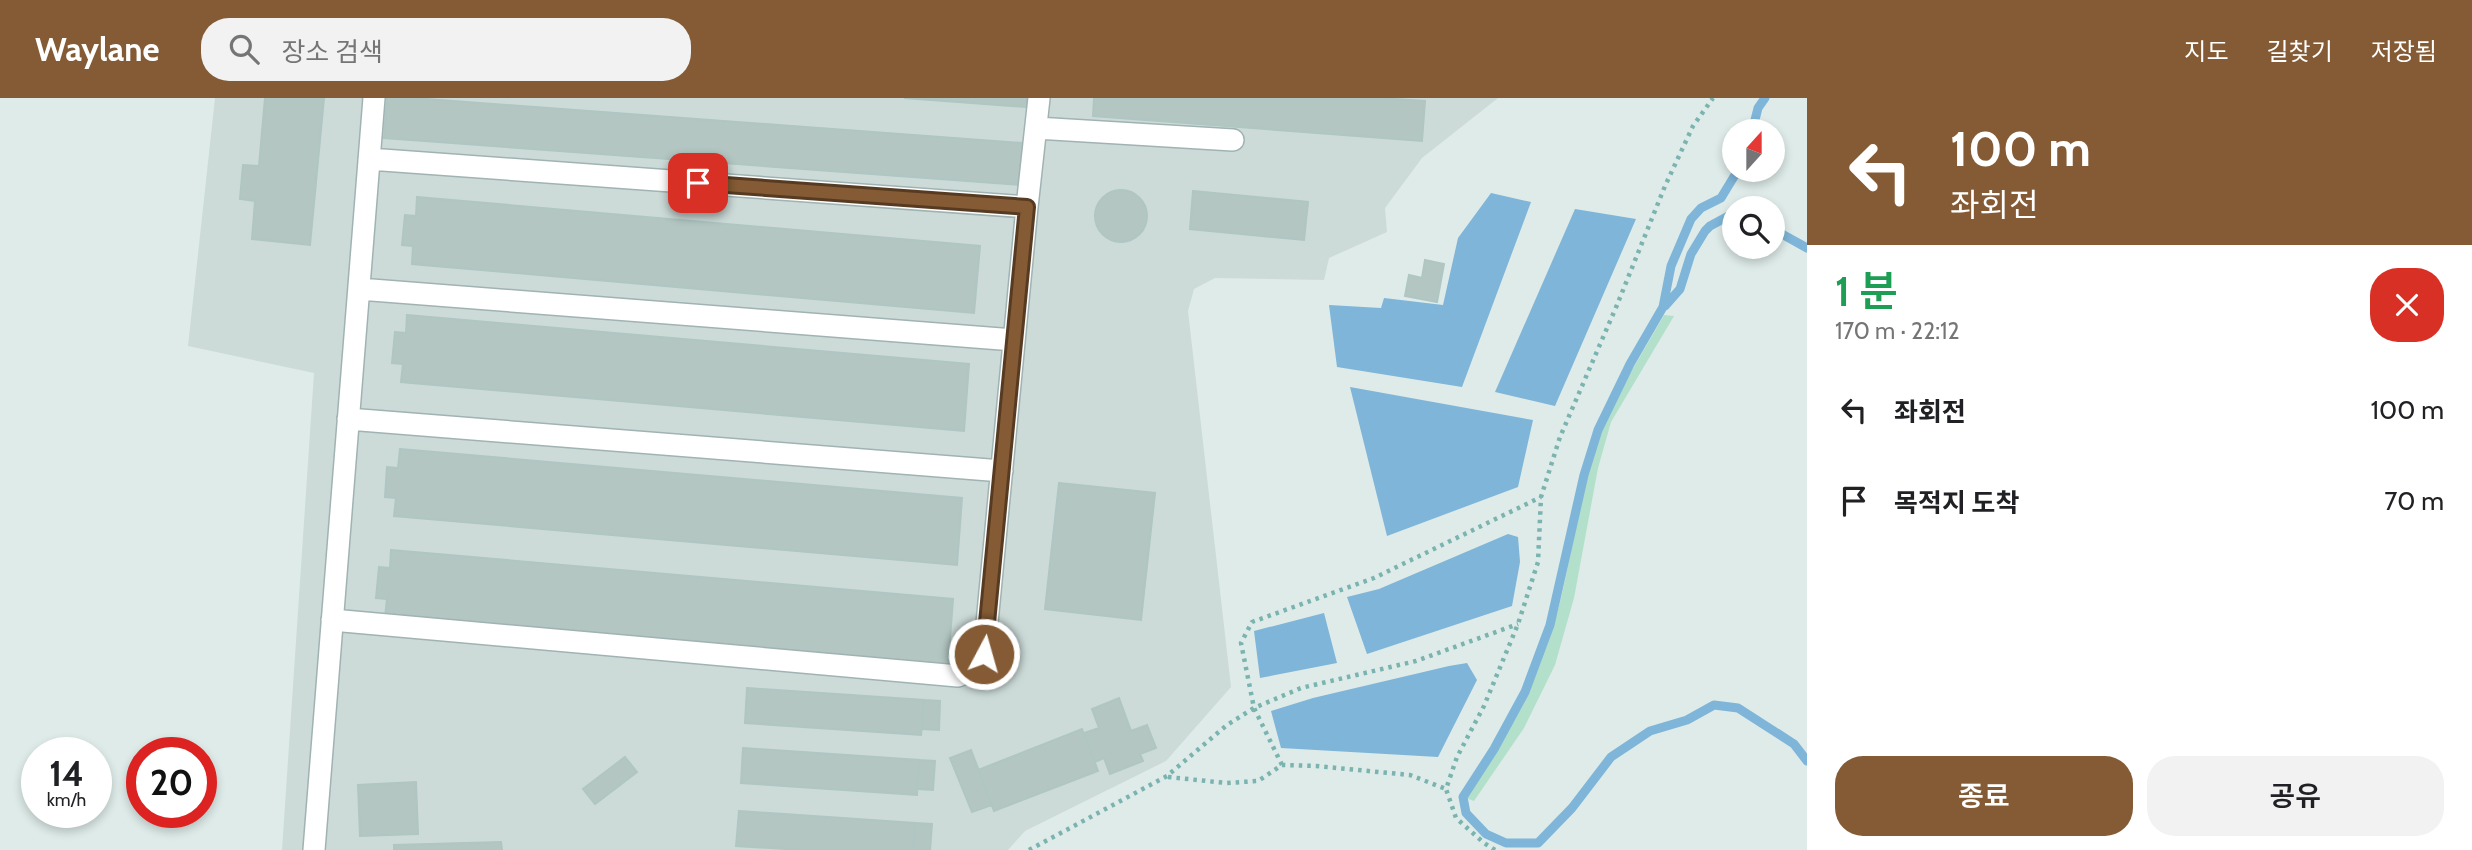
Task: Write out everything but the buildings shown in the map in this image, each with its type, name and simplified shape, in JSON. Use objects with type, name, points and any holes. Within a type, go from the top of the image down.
[{"type":"lane","points":[[314,850],[374,98]]},
{"type":"lane","points":[[332,620],[958,676],[975,669],[984,654],[1039,98]]},
{"type":"lane","points":[[1036,128],[1233,140]]},
{"type":"lane","points":[[369,159],[1027,207]]},
{"type":"lane","points":[[359,289],[1014,340]]},
{"type":"lane","points":[[348,419],[1002,471]]},
{"type":"path","points":[[1495,850],[1484,844],[1456,818],[1446,789],[1457,757],[1483,706],[1518,624],[1538,562],[1541,497],[1560,438],[1665,186],[1693,127],[1713,98]]},
{"type":"path","points":[[1282,765],[1254,708],[1241,643],[1252,622],[1374,578],[1541,497]]},
{"type":"path","points":[[1029,850],[1167,776],[1227,725],[1254,708],[1301,688],[1416,661],[1518,624]]},
{"type":"path","points":[[1167,776],[1226,783],[1258,781],[1282,765],[1316,766],[1410,775],[1446,789]]},
{"type":"shaded area","points":[[215,98],[1498,98],[1422,158],[1385,208],[1387,232],[1329,258],[1324,280],[1215,278],[1194,289],[1188,311],[1231,687],[1166,761],[1025,831],[1008,850],[282,850],[314,373],[188,346]]},
{"type":"green space","points":[[1664,315],[1674,316],[1611,422],[1598,468],[1574,598],[1555,665],[1524,728],[1474,801],[1466,798],[1515,716],[1536,673],[1560,603],[1594,451],[1617,398]]},
{"type":"water","points":[[1491,193],[1531,202],[1462,387],[1337,367],[1329,305],[1381,308],[1384,298],[1443,305],[1458,238]]},
{"type":"water","points":[[1575,209],[1636,219],[1555,406],[1495,392]]},
{"type":"water","points":[[1350,387],[1533,420],[1518,487],[1387,536]]},
{"type":"water","points":[[1508,534],[1518,537],[1520,562],[1512,606],[1367,654],[1347,597],[1379,589]]},
{"type":"water","points":[[1324,613],[1337,663],[1260,678],[1254,631]]},
{"type":"water","points":[[1467,663],[1477,680],[1438,757],[1281,748],[1271,711],[1313,698]]},
{"type":"waterway","points":[[1755,119],[1758,108],[1765,98]]},
{"type":"waterway","points":[[1731,182],[1721,198],[1701,208],[1691,219],[1671,266],[1663,307],[1630,364],[1598,430],[1584,475],[1550,625],[1525,692],[1494,749],[1463,797],[1466,813],[1486,834],[1506,843],[1538,843],[1572,808],[1611,757],[1650,731],[1687,720],[1714,705],[1738,708],[1794,744],[1807,761]]},
{"type":"waterway","points":[[1665,306],[1680,289],[1691,254],[1705,231],[1722,220]]},
{"type":"waterway","points":[[1785,236],[1807,248]]},
{"type":"route","points":[[698,183],[1027,207],[984,654]]}]
